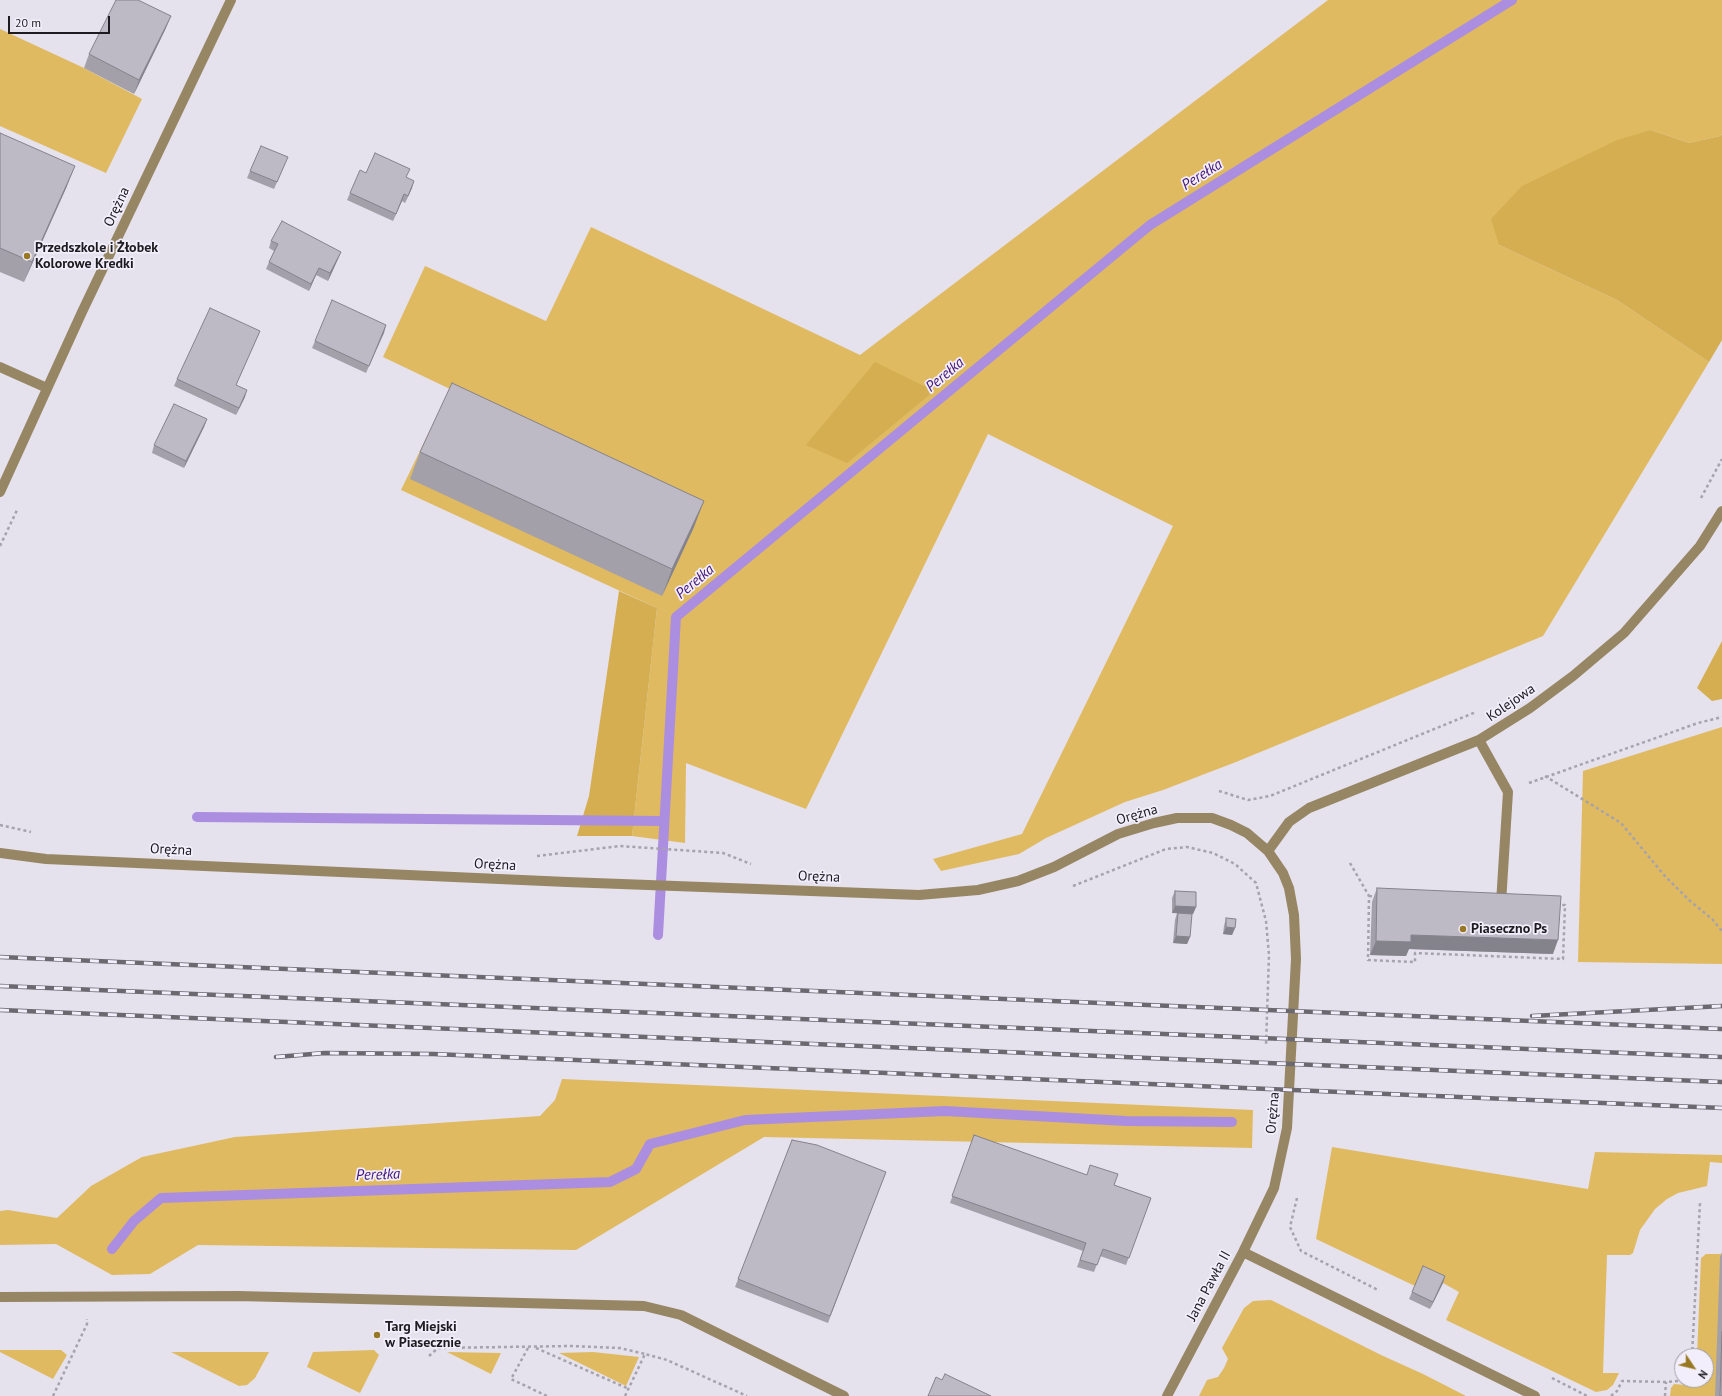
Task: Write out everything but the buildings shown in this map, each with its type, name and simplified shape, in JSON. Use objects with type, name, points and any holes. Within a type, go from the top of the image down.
[{"type":"street","name":"Orężna","points":[[0,492],[47,388],[231,0]]},
{"type":"street","points":[[0,367],[47,388]]},
{"type":"street","name":"Kolejowa","points":[[1268,851],[1289,822],[1309,808],[1479,740],[1530,708],[1573,676],[1624,633],[1700,546],[1722,511]]},
{"type":"street","points":[[1479,740],[1508,792],[1501,903]]},
{"type":"street","name":"Orężna","points":[[0,853],[54,859],[567,882],[920,895],[978,890],[1018,881],[1054,867],[1118,834],[1177,818],[1212,818],[1247,833],[1268,851],[1283,873],[1289,888],[1294,915],[1296,959],[1287,1128],[1274,1188]]},
{"type":"street","name":"Jana Pawła II","points":[[1167,1396],[1243,1252],[1274,1188]]},
{"type":"street","points":[[1243,1252],[1535,1396]]},
{"type":"street","points":[[0,1297],[238,1296],[644,1306],[681,1314],[844,1396]]},
{"type":"path","points":[[1700,499],[1722,459]]},
{"type":"path","points":[[1219,791],[1248,800],[1270,796],[1436,727],[1482,710]]},
{"type":"path","points":[[1508,792],[1545,776],[1698,723],[1722,717]]},
{"type":"path","points":[[1545,776],[1621,823],[1688,900],[1712,919],[1722,931]]},
{"type":"path","points":[[567,851],[620,846],[723,853]]},
{"type":"path","points":[[1350,863],[1369,896],[1368,960],[1415,962],[1415,954],[1563,959],[1565,905],[1557,905]]},
{"type":"path","points":[[1369,896],[1385,897]]},
{"type":"path","points":[[1274,1188],[1298,1196],[1290,1227],[1301,1251],[1383,1293]]},
{"type":"path","points":[[1692,1348],[1700,1203]]},
{"type":"path","points":[[53,1396],[87,1324],[88,1296]]},
{"type":"path","points":[[429,1356],[438,1348],[535,1348],[571,1346],[620,1348],[667,1360],[747,1396]]},
{"type":"path","points":[[528,1348],[511,1379],[547,1396]]},
{"type":"path","points":[[535,1348],[629,1389]]},
{"type":"path","points":[[625,1396],[645,1354]]},
{"type":"path","points":[[1611,1396],[1618,1391],[1622,1380],[1674,1381]]},
{"type":"path","points":[[1665,1396],[1666,1382]]},
{"type":"shaded area","points":[[1328,0],[1722,0],[1722,134],[1720,136],[1689,143],[1651,130],[1499,245],[1617,300],[1709,362],[1543,636],[1236,762],[1163,790],[1125,802],[1046,838],[1019,854],[941,871],[933,859],[1022,834],[1173,526],[988,434],[806,809],[686,763],[685,843],[632,836],[657,608],[401,490],[450,389],[383,357],[425,266],[546,321],[591,227],[860,355]]},
{"type":"shaded area","points":[[0,29],[84,68],[142,99],[106,173],[0,126]]},
{"type":"shaded area","points":[[1651,130],[1689,143],[1720,136],[1722,134],[1722,340],[1709,362],[1617,300],[1499,245],[1491,219],[1522,186],[1617,140]]},
{"type":"shaded area","points":[[875,362],[934,391],[847,463],[806,445]]},
{"type":"shaded area","points":[[619,591],[657,608],[632,836],[577,836],[589,796]]},
{"type":"shaded area","points":[[1722,641],[1722,699],[1712,701],[1697,688]]},
{"type":"shaded area","points":[[1722,727],[1722,964],[1578,962],[1583,771]]},
{"type":"shaded area","points":[[562,1079],[1253,1110],[1252,1148],[764,1137],[576,1250],[198,1245],[150,1274],[112,1275],[56,1244],[0,1245],[0,1211],[8,1210],[57,1218],[91,1186],[142,1157],[235,1137],[540,1116],[555,1100]]},
{"type":"shaded area","points":[[1332,1147],[1588,1189],[1595,1152],[1722,1155],[1722,1163],[1710,1162],[1707,1186],[1678,1193],[1667,1199],[1655,1209],[1640,1230],[1633,1253],[1630,1255],[1607,1255],[1603,1373],[1619,1373],[1613,1385],[1607,1390],[1596,1392],[1446,1320],[1459,1292],[1443,1283],[1415,1286],[1316,1239]]},
{"type":"shaded area","points":[[1706,1254],[1721,1254],[1716,1396],[1670,1396],[1671,1388],[1674,1384],[1674,1388],[1714,1388],[1714,1348],[1697,1348],[1701,1258]]},
{"type":"shaded area","points":[[1271,1300],[1466,1396],[1199,1396],[1207,1380],[1218,1377],[1224,1368],[1228,1359],[1222,1348],[1244,1308],[1253,1301]]},
{"type":"shaded area","points":[[0,1350],[61,1350],[67,1355],[53,1379],[0,1352]]},
{"type":"shaded area","points":[[374,1350],[379,1355],[360,1393],[307,1367],[313,1352]]},
{"type":"shaded area","points":[[171,1352],[269,1352],[255,1378],[247,1385],[239,1386]]},
{"type":"shaded area","points":[[447,1352],[501,1353],[491,1374]]},
{"type":"shaded area","points":[[593,1352],[639,1357],[626,1386],[559,1353]]},
{"type":"waterway","name":"Perełka","points":[[658,935],[676,617],[1150,225],[1512,0]]},
{"type":"waterway","points":[[197,817],[664,821]]},
{"type":"waterway","name":"Perełka","points":[[112,1249],[134,1221],[161,1198],[610,1182],[636,1169],[650,1144],[745,1120],[945,1111],[1126,1121],[1232,1122]]},
{"type":"railway","points":[[0,957],[1722,1029]]},
{"type":"railway","points":[[0,986],[1722,1057]]},
{"type":"railway","points":[[1532,1016],[1722,1006]]},
{"type":"railway","points":[[0,1010],[1722,1082]]},
{"type":"railway","points":[[276,1057],[325,1053],[433,1054],[1722,1108]]},
{"type":"place","name":"Przedszkole i Żłobek Kolorowe Kredki","points":[[27,256]]},
{"type":"place","name":"Piaseczno Ps","points":[[1463,929]]},
{"type":"place","name":"Targ Miejski w Piasecznie","points":[[377,1335]]}]
